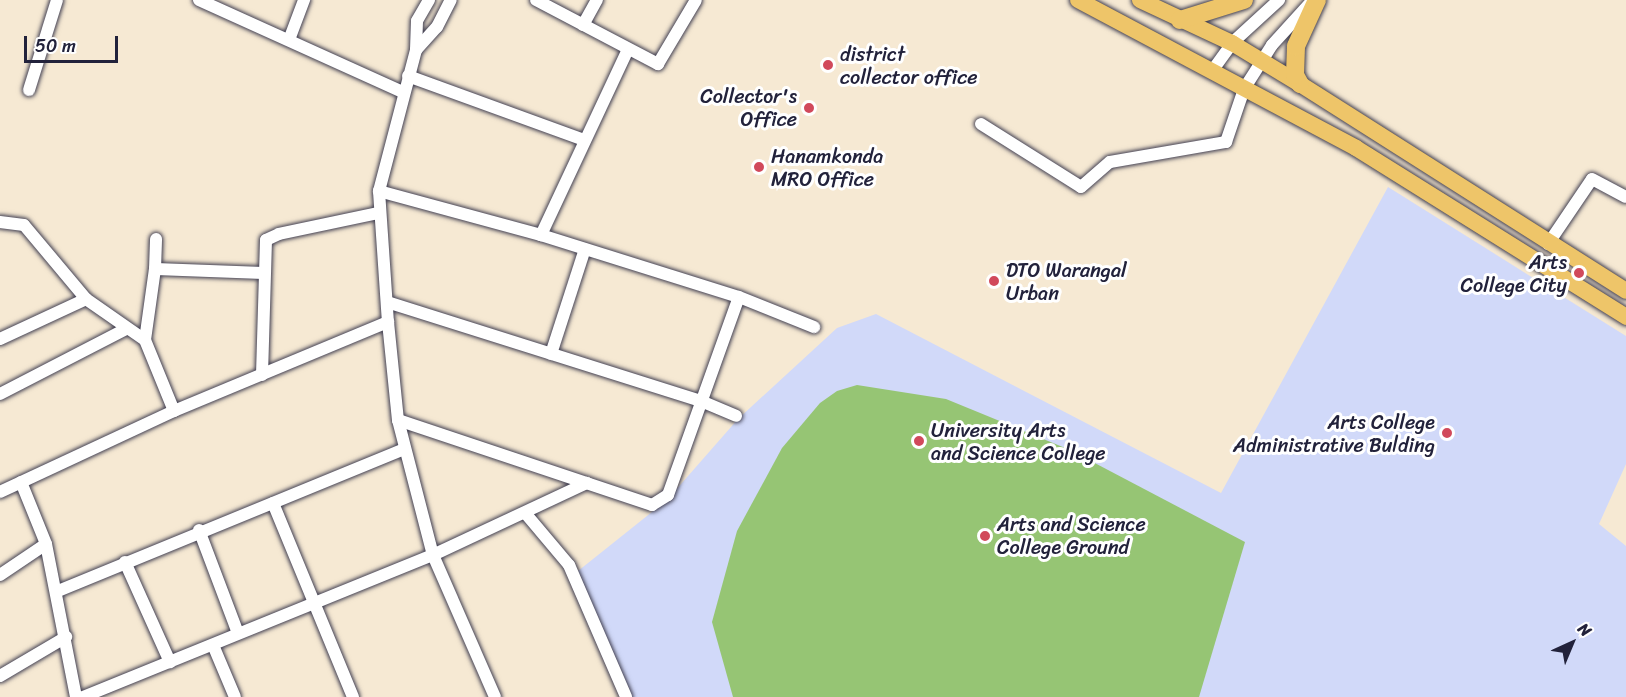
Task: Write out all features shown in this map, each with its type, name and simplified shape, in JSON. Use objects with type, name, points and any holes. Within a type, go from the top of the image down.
[{"type":"highway","points":[[1180,20],[1244,0]]},
{"type":"highway","points":[[1300,84],[1295,75],[1296,46],[1315,0]]},
{"type":"main road","points":[[1078,0],[1356,148],[1626,317]]},
{"type":"main road","points":[[1140,0],[1232,43],[1626,291]]},
{"type":"street","points":[[29,90],[57,0]]},
{"type":"street","points":[[199,0],[403,92]]},
{"type":"street","points":[[289,40],[304,0]]},
{"type":"street","points":[[429,0],[417,21],[416,50],[403,92],[379,191],[388,322],[398,420],[433,555],[495,697]]},
{"type":"street","points":[[416,50],[437,27],[451,0]]},
{"type":"street","points":[[583,25],[597,0]]},
{"type":"street","points":[[539,1],[658,64],[696,0]]},
{"type":"street","points":[[1212,71],[1232,43],[1279,0]]},
{"type":"street","points":[[981,123],[1081,187],[1110,162],[1226,142],[1244,89],[1261,61],[1315,0]]},
{"type":"street","points":[[541,234],[628,49]]},
{"type":"street","points":[[408,76],[584,140]]},
{"type":"street","points":[[1548,244],[1592,179],[1626,197]]},
{"type":"street","points":[[379,191],[541,234],[739,297],[814,327]]},
{"type":"street","points":[[262,375],[266,240],[272,236],[379,213]]},
{"type":"street","points":[[0,222],[24,225],[86,299],[126,329],[145,340]]},
{"type":"street","points":[[156,239],[155,269],[145,340],[174,411]]},
{"type":"street","points":[[551,354],[585,249]]},
{"type":"street","points":[[155,269],[264,273]]},
{"type":"street","points":[[398,420],[652,505],[661,502],[668,495],[739,297]]},
{"type":"street","points":[[0,339],[86,299]]},
{"type":"street","points":[[387,302],[701,401],[736,416]]},
{"type":"street","points":[[0,492],[174,411],[388,322]]},
{"type":"street","points":[[0,394],[126,329]]},
{"type":"street","points":[[58,591],[200,530],[273,503],[405,448]]},
{"type":"street","points":[[21,482],[46,544],[58,591],[76,697]]},
{"type":"street","points":[[83,697],[433,555],[526,514],[587,483]]},
{"type":"street","points":[[273,503],[353,697]]},
{"type":"street","points":[[526,514],[569,565],[626,697]]},
{"type":"street","points":[[200,530],[238,633]]},
{"type":"street","points":[[0,575],[46,544]]},
{"type":"street","points":[[125,562],[170,662]]},
{"type":"street","points":[[0,676],[66,637]]},
{"type":"street","points":[[213,645],[235,697]]},
{"type":"shaded area","name":"University Arts and Science College","points":[[1388,187],[1626,336],[1626,464],[1599,524],[1626,546],[1626,697],[632,697],[573,575],[667,500],[738,419],[837,328],[876,314],[1221,493]]},
{"type":"green space","name":"Arts and Science College Ground","points":[[857,385],[946,399],[1070,450],[1245,542],[1199,697],[733,697],[712,622],[737,531],[782,448],[820,403],[837,391]]},
{"type":"place","name":"district collector office","points":[[828,65]]},
{"type":"place","name":"Collector's Office","points":[[809,108]]},
{"type":"place","name":"Hanamkonda MRO Office","points":[[759,167]]},
{"type":"place","name":"Arts College City","points":[[1579,273]]},
{"type":"place","name":"DTO Warangal Urban","points":[[994,281]]},
{"type":"place","name":"Arts College Administrative Bulding","points":[[1447,433]]},
{"type":"place","name":"University Arts and Science College","points":[[919,441]]},
{"type":"place","name":"Arts and Science College Ground","points":[[985,536]]}]
